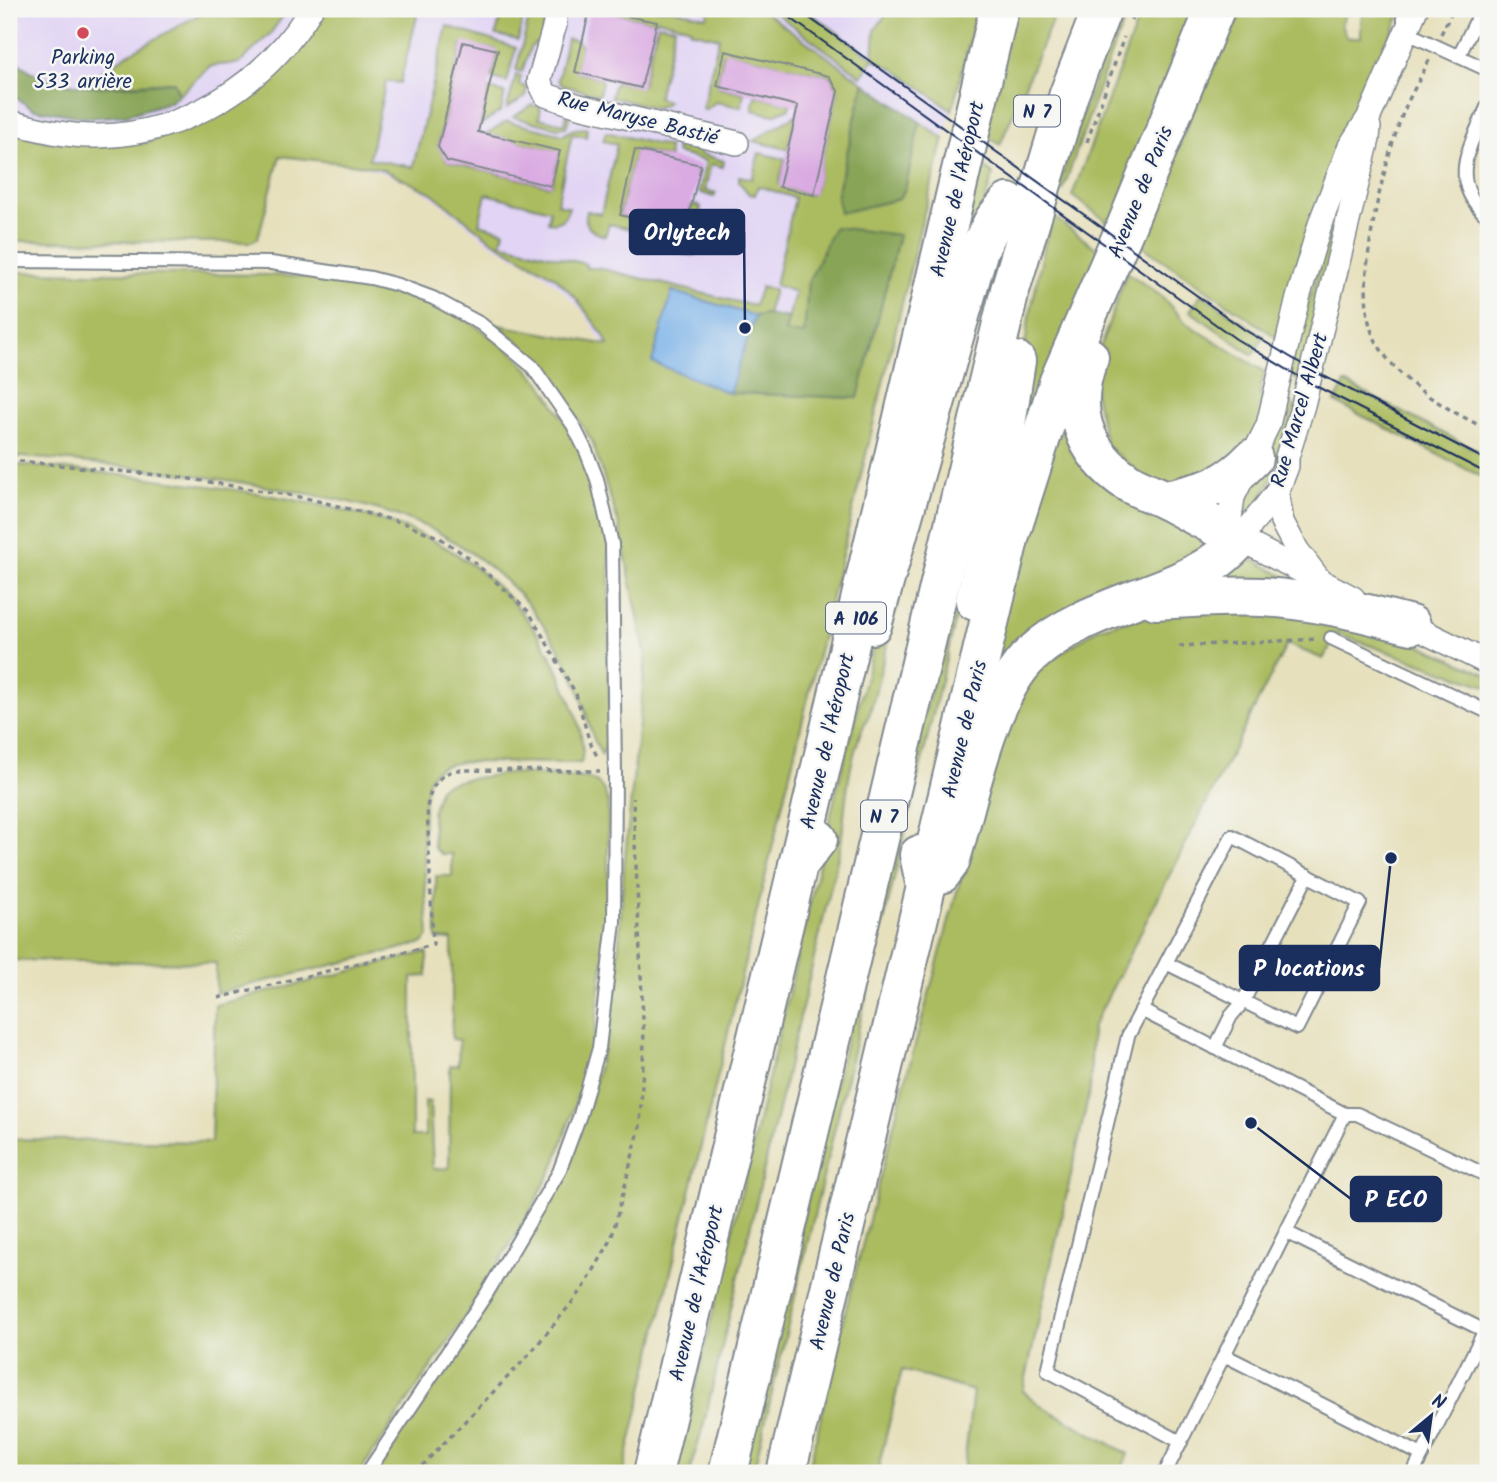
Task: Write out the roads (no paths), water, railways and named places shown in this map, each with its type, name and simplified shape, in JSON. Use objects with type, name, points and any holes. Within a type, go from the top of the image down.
[{"type":"highway","name":"Avenue de l'Aéroport","points":[[653,1473],[999,9]]},
{"type":"highway","name":"N 7","points":[[702,1473],[973,334],[1031,128],[1075,9]]},
{"type":"highway","name":"Avenue de Paris","points":[[786,1473],[1010,535],[1059,382],[1127,224],[1214,9]]},
{"type":"highway","name":"N 7","points":[[728,1473],[990,372],[1026,232],[1069,94],[1119,21]]},
{"type":"highway","points":[[1048,162],[1043,228],[1031,267],[986,552],[920,841],[919,864],[926,887],[942,874],[950,862],[990,723],[1013,676],[1031,654],[1079,621],[1179,583],[1230,551],[1240,539],[1129,483],[1107,465],[1090,444],[1081,421],[1078,401],[1081,378],[1118,282],[1127,224]]},
{"type":"highway","points":[[798,865],[820,835],[878,601],[979,249],[994,219],[1008,203]]},
{"type":"highway","points":[[1166,500],[1217,487],[1233,478],[1253,458]]},
{"type":"highway","points":[[1129,601],[1261,597],[1343,607],[1411,625]]},
{"type":"street","points":[[9,122],[52,132],[98,136],[136,132],[179,120],[215,105],[252,79],[285,47],[311,9]]},
{"type":"street","name":"Rue Maryse Bastié","points":[[551,9],[555,24],[539,81],[546,95],[559,101],[737,143]]},
{"type":"street","name":"Rue Marcel Albert","points":[[1369,117],[1368,139],[1349,223],[1303,405],[1287,457],[1287,466],[1277,492],[1240,539],[1233,531],[1230,518],[1233,497],[1268,425],[1298,298],[1321,221],[1350,146],[1369,117],[1404,20],[1416,9]]},
{"type":"street","points":[[1277,492],[1282,522],[1297,550],[1322,583]]},
{"type":"street","points":[[1240,539],[1322,583],[1488,663]]},
{"type":"lane","points":[[1459,55],[1482,9]]},
{"type":"lane","points":[[1404,20],[1488,70]]},
{"type":"lane","points":[[1488,105],[1465,161],[1463,173],[1471,198],[1488,217]]},
{"type":"lane","points":[[9,261],[271,263],[398,285],[433,298],[481,324],[531,366],[573,425],[586,451],[604,506],[612,555],[614,922],[599,1048],[580,1115],[559,1172],[487,1293],[367,1473]]},
{"type":"lane","points":[[1331,638],[1488,712]]},
{"type":"lane","points":[[1166,963],[1297,1028],[1360,902],[1231,836],[1128,1036],[1048,1371],[1181,1442]]},
{"type":"lane","points":[[1215,1048],[1231,1016],[1243,1002],[1308,875]]},
{"type":"lane","points":[[1141,1010],[1345,1114],[1357,1114],[1488,1176]]},
{"type":"lane","points":[[1165,1473],[1345,1114]]},
{"type":"lane","points":[[1286,1232],[1487,1327],[1413,1473]]},
{"type":"lane","points":[[1224,1355],[1422,1455]]},
{"type":"water","points":[[672,291],[755,316],[729,393],[652,362]]},
{"type":"tram line","points":[[778,9],[1236,339],[1308,382],[1488,474]]},
{"type":"tram line","points":[[797,9],[1245,330],[1312,370],[1488,461]]},
{"type":"place","name":"Parking 533 arrière","points":[[83,33]]},
{"type":"place","name":"Orlytech","points":[[745,328]]},
{"type":"place","name":"P locations","points":[[1391,858]]},
{"type":"place","name":"P ECO","points":[[1251,1123]]}]
